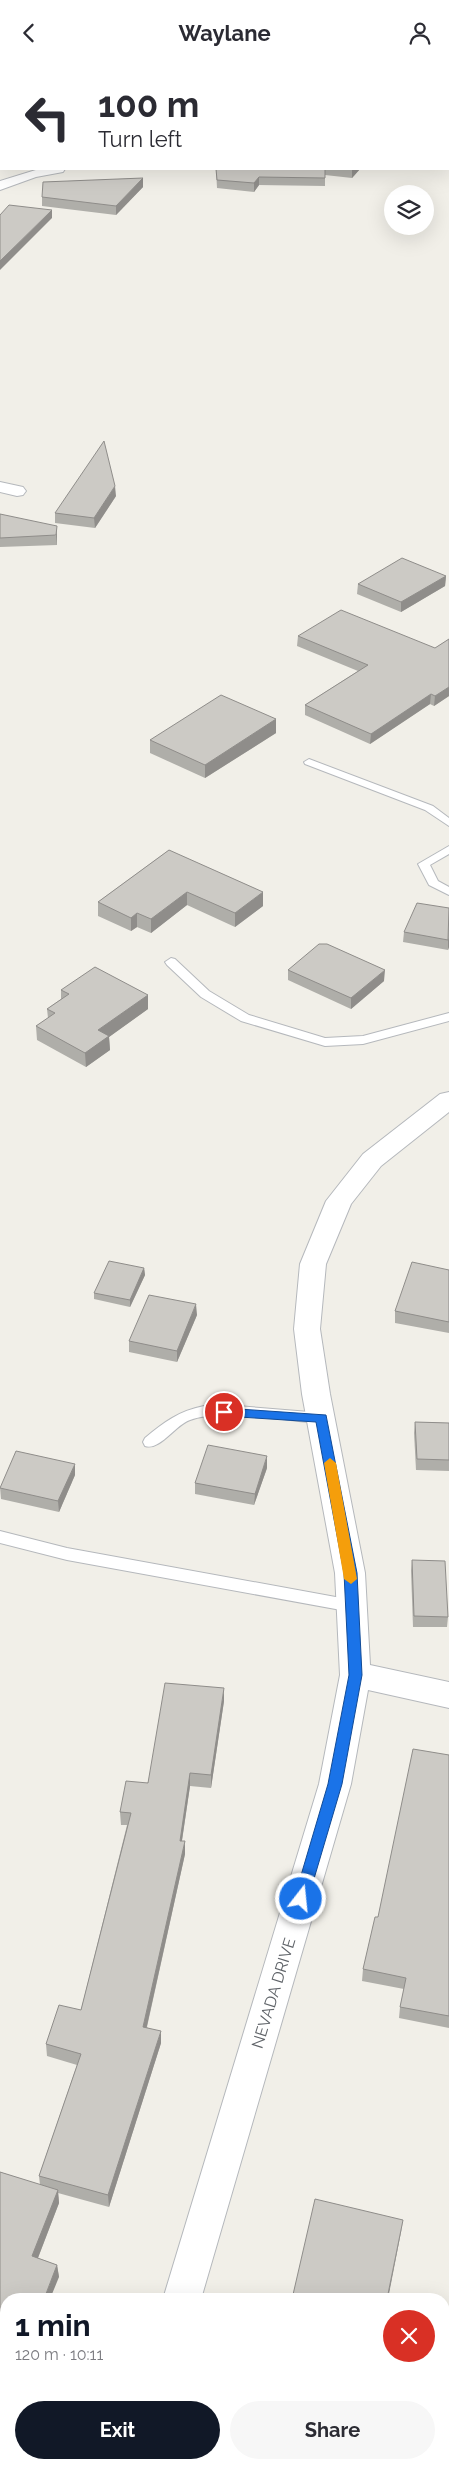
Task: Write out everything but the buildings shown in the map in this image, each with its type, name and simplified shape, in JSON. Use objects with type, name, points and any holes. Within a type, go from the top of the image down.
[{"type":"street","points":[[0,185],[33,174],[53,170]]},
{"type":"street","points":[[0,487],[17,491]]},
{"type":"street","name":"NEVADA DRIVE","points":[[184,2293],[335,1784],[355,1675],[350,1573],[307,1329],[312,1264],[339,1201],[372,1160],[449,1100]]},
{"type":"street","points":[[355,1675],[449,1695]]},
{"type":"lane","points":[[309,762],[429,807],[449,823]]},
{"type":"lane","points":[[449,849],[424,864],[433,883],[449,892]]},
{"type":"lane","points":[[171,962],[205,994],[245,1018],[325,1042],[363,1040],[449,1017]]},
{"type":"lane","points":[[150,1442],[174,1422],[191,1414],[224,1412],[322,1418]]},
{"type":"lane","points":[[0,1537],[67,1554],[352,1606]]},
{"type":"slow traffic","points":[[330,1463],[351,1579]]},
{"type":"route","points":[[224,1412],[322,1418],[350,1573],[355,1675],[335,1784],[301,1899]]}]
